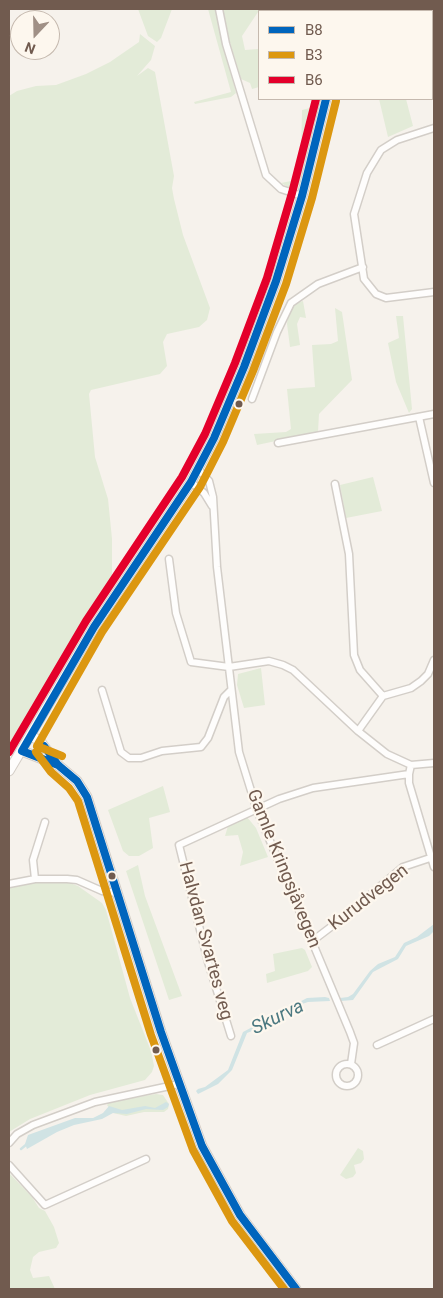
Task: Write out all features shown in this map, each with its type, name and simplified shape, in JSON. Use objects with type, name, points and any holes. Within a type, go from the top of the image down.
[{"type":"main road","points":[[9,771],[94,627],[191,482],[224,417],[276,281],[302,196],[326,100]]},
{"type":"main road","points":[[31,736],[40,741],[58,764],[77,781],[87,797],[179,1084],[202,1146],[240,1215],[296,1289]]},
{"type":"main road","points":[[22,750],[58,764]]},
{"type":"street","points":[[219,9],[226,44],[266,175],[280,189],[302,196]]},
{"type":"street","points":[[434,128],[410,134],[386,145],[374,160],[354,214],[364,279],[376,294],[386,298],[434,292]]},
{"type":"street","points":[[252,399],[282,321],[291,303],[318,284],[363,267]]},
{"type":"street","points":[[278,443],[434,414]]},
{"type":"street","points":[[420,417],[434,483]]},
{"type":"street","name":"Gamle Kringsjåvegen","points":[[198,469],[209,481],[213,507],[217,567],[230,690],[239,752],[256,810],[354,1043],[351,1064]]},
{"type":"street","points":[[191,482],[204,493],[213,507]]},
{"type":"street","points":[[336,484],[349,554],[354,655],[360,670],[383,696]]},
{"type":"street","points":[[169,559],[176,613],[191,662],[229,667],[269,661],[283,665],[293,670],[358,731],[387,754],[411,765],[434,763]]},
{"type":"street","points":[[358,731],[383,696],[411,688],[428,674],[434,660]]},
{"type":"street","points":[[102,690],[121,752],[129,758],[141,758],[162,751],[201,747],[208,738],[224,697],[230,690]]},
{"type":"street","points":[[411,765],[408,774],[413,801],[434,867]]},
{"type":"street","points":[[256,810],[313,788],[408,774]]},
{"type":"street","name":"Halvdan Svartes veg","points":[[231,1036],[208,962],[179,845],[256,810]]},
{"type":"street","points":[[35,879],[33,860],[45,822]]},
{"type":"street","name":"Kurudvegen","points":[[311,942],[403,867],[430,858]]},
{"type":"street","points":[[9,884],[35,879],[78,880],[102,891],[118,893]]},
{"type":"street","points":[[378,1045],[434,1018]]},
{"type":"street","points":[[9,1143],[18,1134],[33,1125],[95,1102],[179,1084]]},
{"type":"street","points":[[9,1165],[45,1205],[146,1159]]},
{"type":"green space","points":[[138,9],[172,9],[161,38],[157,42],[148,36]]},
{"type":"green space","points":[[208,9],[215,9],[236,93],[231,97],[195,104],[194,102],[231,92]]},
{"type":"green space","points":[[223,9],[260,9],[242,36],[245,50],[258,49],[258,87],[252,89],[250,83],[241,79],[230,43]]},
{"type":"green space","points":[[140,34],[155,46],[151,60],[137,76],[148,68],[155,72],[174,176],[172,188],[174,199],[183,235],[210,308],[207,320],[199,327],[167,334],[163,342],[167,366],[160,374],[91,390],[89,394],[95,457],[108,499],[112,539],[112,577],[21,732],[9,747],[9,96],[17,91],[36,86],[56,85],[86,74],[110,62],[139,42]]},
{"type":"green space","points":[[316,100],[322,100],[301,182],[297,187],[288,187],[281,183],[291,181],[301,154],[302,110],[314,107]]},
{"type":"green space","points":[[379,100],[406,100],[413,126],[388,137]]},
{"type":"green space","points":[[303,301],[306,318],[300,317],[297,324],[300,345],[290,347],[287,324],[288,314],[294,304]]},
{"type":"green space","points":[[335,308],[342,312],[352,380],[319,414],[318,432],[257,445],[254,434],[286,432],[291,429],[287,389],[315,387],[312,345],[331,344],[338,341]]},
{"type":"green space","points":[[396,316],[403,316],[412,409],[409,413],[396,382],[388,343],[399,338]]},
{"type":"green space","points":[[373,477],[382,511],[346,518],[340,485]]},
{"type":"green space","points":[[261,668],[265,705],[244,708],[237,685],[238,674]]},
{"type":"green space","points":[[163,786],[170,812],[149,818],[153,848],[139,856],[129,856],[123,851],[108,810]]},
{"type":"green space","points":[[247,817],[256,828],[268,857],[240,866],[243,852],[238,835],[225,836],[228,826]]},
{"type":"green space","points":[[138,865],[145,896],[182,996],[169,1000],[126,871]]},
{"type":"green space","points":[[37,882],[70,883],[78,886],[102,903],[106,910],[130,998],[151,1051],[154,1066],[152,1072],[145,1080],[90,1095],[30,1119],[9,1132],[9,887]]},
{"type":"green space","points":[[302,948],[305,950],[312,967],[308,971],[267,983],[266,974],[275,971],[273,954]]},
{"type":"green space","points":[[156,1094],[163,1095],[169,1104],[168,1109],[164,1112],[144,1112],[126,1116],[113,1113],[107,1105],[109,1102]]},
{"type":"green space","points":[[199,1148],[231,1212],[194,1156],[193,1153]]},
{"type":"green space","points":[[358,1148],[363,1151],[364,1159],[361,1163],[354,1165],[356,1173],[353,1177],[346,1179],[340,1175]]},
{"type":"green space","points":[[9,1173],[32,1197],[39,1208],[45,1211],[54,1227],[59,1243],[56,1248],[39,1252],[33,1257],[30,1270],[33,1278],[49,1276],[55,1289],[9,1289]]},
{"type":"green space","points":[[238,1223],[244,1227],[289,1289],[282,1289]]},
{"type":"water","points":[[434,924],[434,931],[429,936],[406,946],[398,959],[373,972],[353,1000],[341,1001],[340,998],[353,994],[370,971],[378,964],[395,957],[404,943],[417,937]]},
{"type":"water","points":[[325,997],[329,998],[330,1001],[308,1002],[299,1005],[270,1024],[247,1033],[232,1070],[218,1084],[198,1094],[196,1091],[198,1089],[205,1087],[228,1070],[243,1032],[307,998]]},
{"type":"water","points":[[166,1102],[169,1104],[168,1107],[163,1110],[146,1109],[127,1114],[113,1113],[102,1119],[74,1125],[57,1132],[27,1149],[25,1144],[28,1135],[75,1118],[93,1118],[103,1113],[109,1106],[122,1110],[145,1106],[155,1108]]},
{"type":"waterway","name":"Skurva","points":[[21,1149],[27,1144]]},
{"type":"transit line","name":"B6","points":[[9,752],[86,621],[182,477],[205,434],[235,363],[267,278],[292,193],[316,100]]},
{"type":"transit line","name":"B8","points":[[58,765],[22,751],[94,627],[191,482],[214,438],[244,367],[276,281],[302,196],[326,100]]},
{"type":"transit line","name":"B3","points":[[62,756],[37,746],[102,632],[200,487],[223,442],[253,371],[286,284],[312,198],[336,101]]},
{"type":"transit line","name":"B8","points":[[44,746],[58,765],[77,781],[87,797],[161,1032],[202,1146],[240,1215],[296,1289]]},
{"type":"transit line","name":"B3","points":[[36,752],[51,772],[69,788],[78,801],[151,1035],[193,1150],[232,1221],[284,1289]]}]
